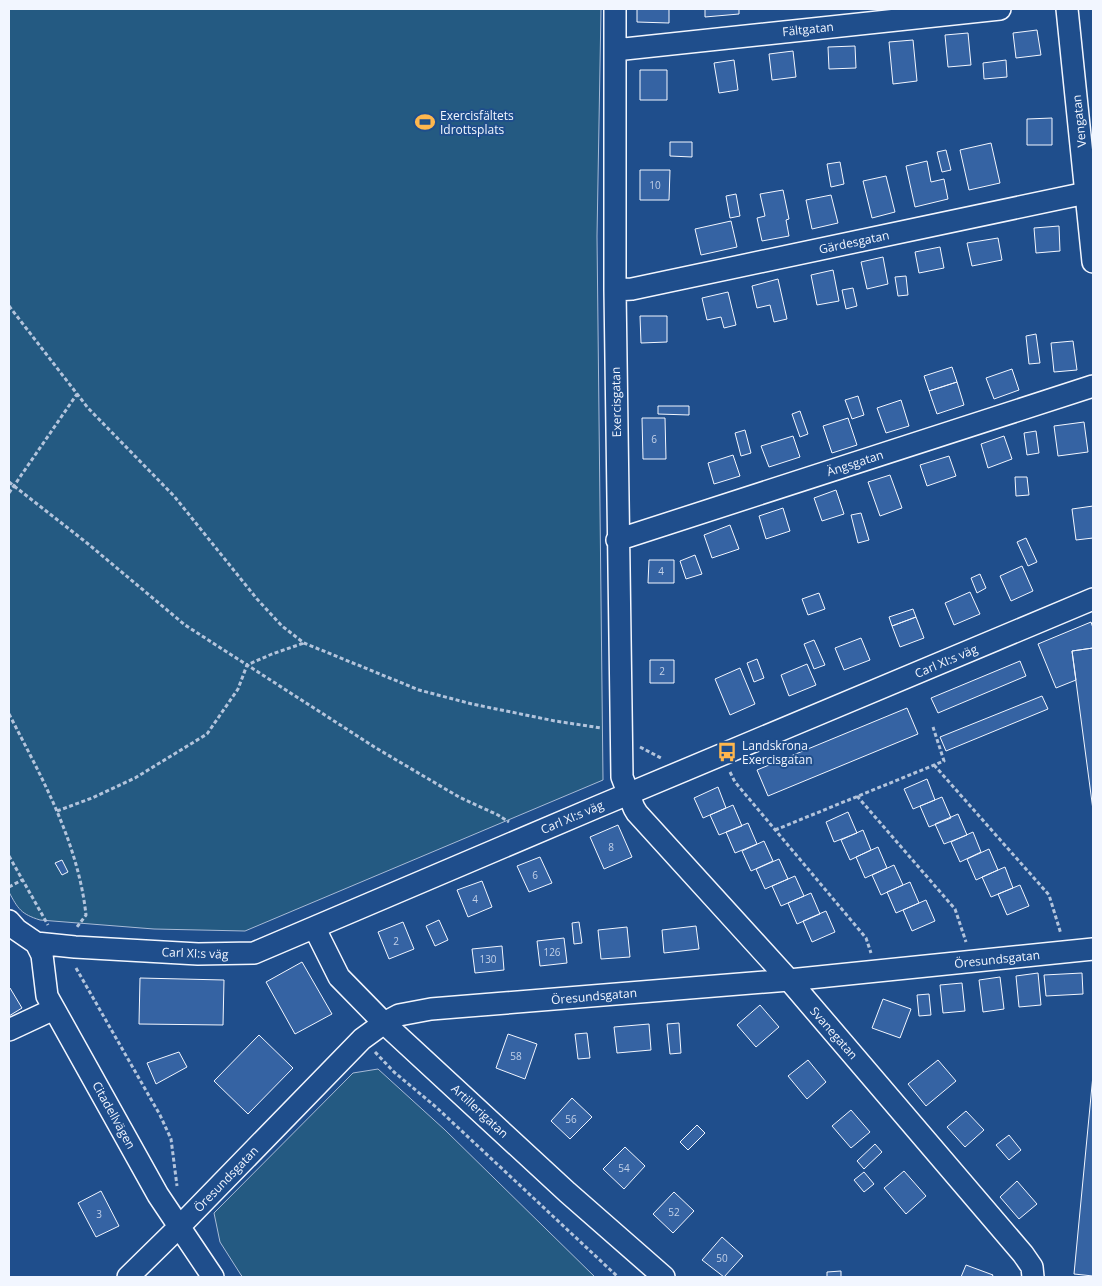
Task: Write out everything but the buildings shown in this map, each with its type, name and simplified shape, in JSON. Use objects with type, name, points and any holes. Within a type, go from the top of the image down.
[{"type":"street","name":"Exercisgatan","points":[[615,9],[614,290],[621,731],[622,777],[628,794]]},
{"type":"street","name":"Fältgatan","points":[[616,50],[1000,9]]},
{"type":"street","name":"Vengatan","points":[[1067,9],[1090,194],[1093,262]]},
{"type":"street","name":"Gärdesgatan","points":[[614,290],[642,287],[1090,194]]},
{"type":"street","name":"Ängsgatan","points":[[618,540],[1093,386]]},
{"type":"street","name":"Carl XI:s väg","points":[[43,936],[149,952],[233,955],[254,953],[1093,599]]},
{"type":"street","name":"Svanegatan","points":[[628,794],[637,812],[789,980],[1023,1254],[1032,1267],[1033,1277]]},
{"type":"street","points":[[9,921],[17,930],[43,936]]},
{"type":"street","name":"Artillerigatan","points":[[315,928],[339,977],[384,1023],[567,1192],[664,1277]]},
{"type":"street","name":"Citadellvägen","points":[[43,936],[42,955],[47,996],[158,1195],[213,1277]]},
{"type":"street","name":"Öresundsgatan","points":[[128,1277],[362,1039],[399,1015],[431,1009],[789,980],[1093,949]]},
{"type":"street","points":[[9,1030],[54,1009]]},
{"type":"path","points":[[9,306],[88,408],[174,496],[257,599],[282,626],[304,643],[419,690],[472,704],[555,721],[621,731]]},
{"type":"path","points":[[9,493],[77,394]]},
{"type":"path","points":[[9,482],[185,625],[376,748],[459,797],[498,815],[512,824],[503,828]]},
{"type":"path","points":[[57,811],[92,798],[135,778],[207,734],[238,689],[247,665],[304,643]]},
{"type":"path","points":[[9,714],[52,798],[70,844],[84,892],[86,915],[76,929],[85,930]]},
{"type":"path","points":[[775,830],[944,761],[933,727]]},
{"type":"path","points":[[656,763],[664,759]]},
{"type":"path","points":[[934,765],[1049,895],[1066,952]]},
{"type":"path","points":[[728,769],[735,782],[866,938],[876,971]]},
{"type":"path","points":[[857,796],[955,909],[972,961]]},
{"type":"path","points":[[9,856],[22,880],[43,936]]},
{"type":"path","points":[[9,887],[22,880]]},
{"type":"path","points":[[74,964],[160,1115],[171,1139],[177,1191]]},
{"type":"path","points":[[362,1039],[394,1072],[436,1107],[618,1277]]},
{"type":"shaded area","points":[[9,9],[601,9],[597,236],[603,780],[245,931],[154,929],[40,920],[24,913],[18,907],[9,892]]},
{"type":"shaded area","points":[[378,1069],[445,1130],[595,1277],[243,1277],[220,1242],[214,1213],[353,1073]]},
{"type":"place","name":"Exercisfältets Idrottsplats","points":[[425,122]]},
{"type":"place","name":"Landskrona Exercisgatan","points":[[727,752]]}]
